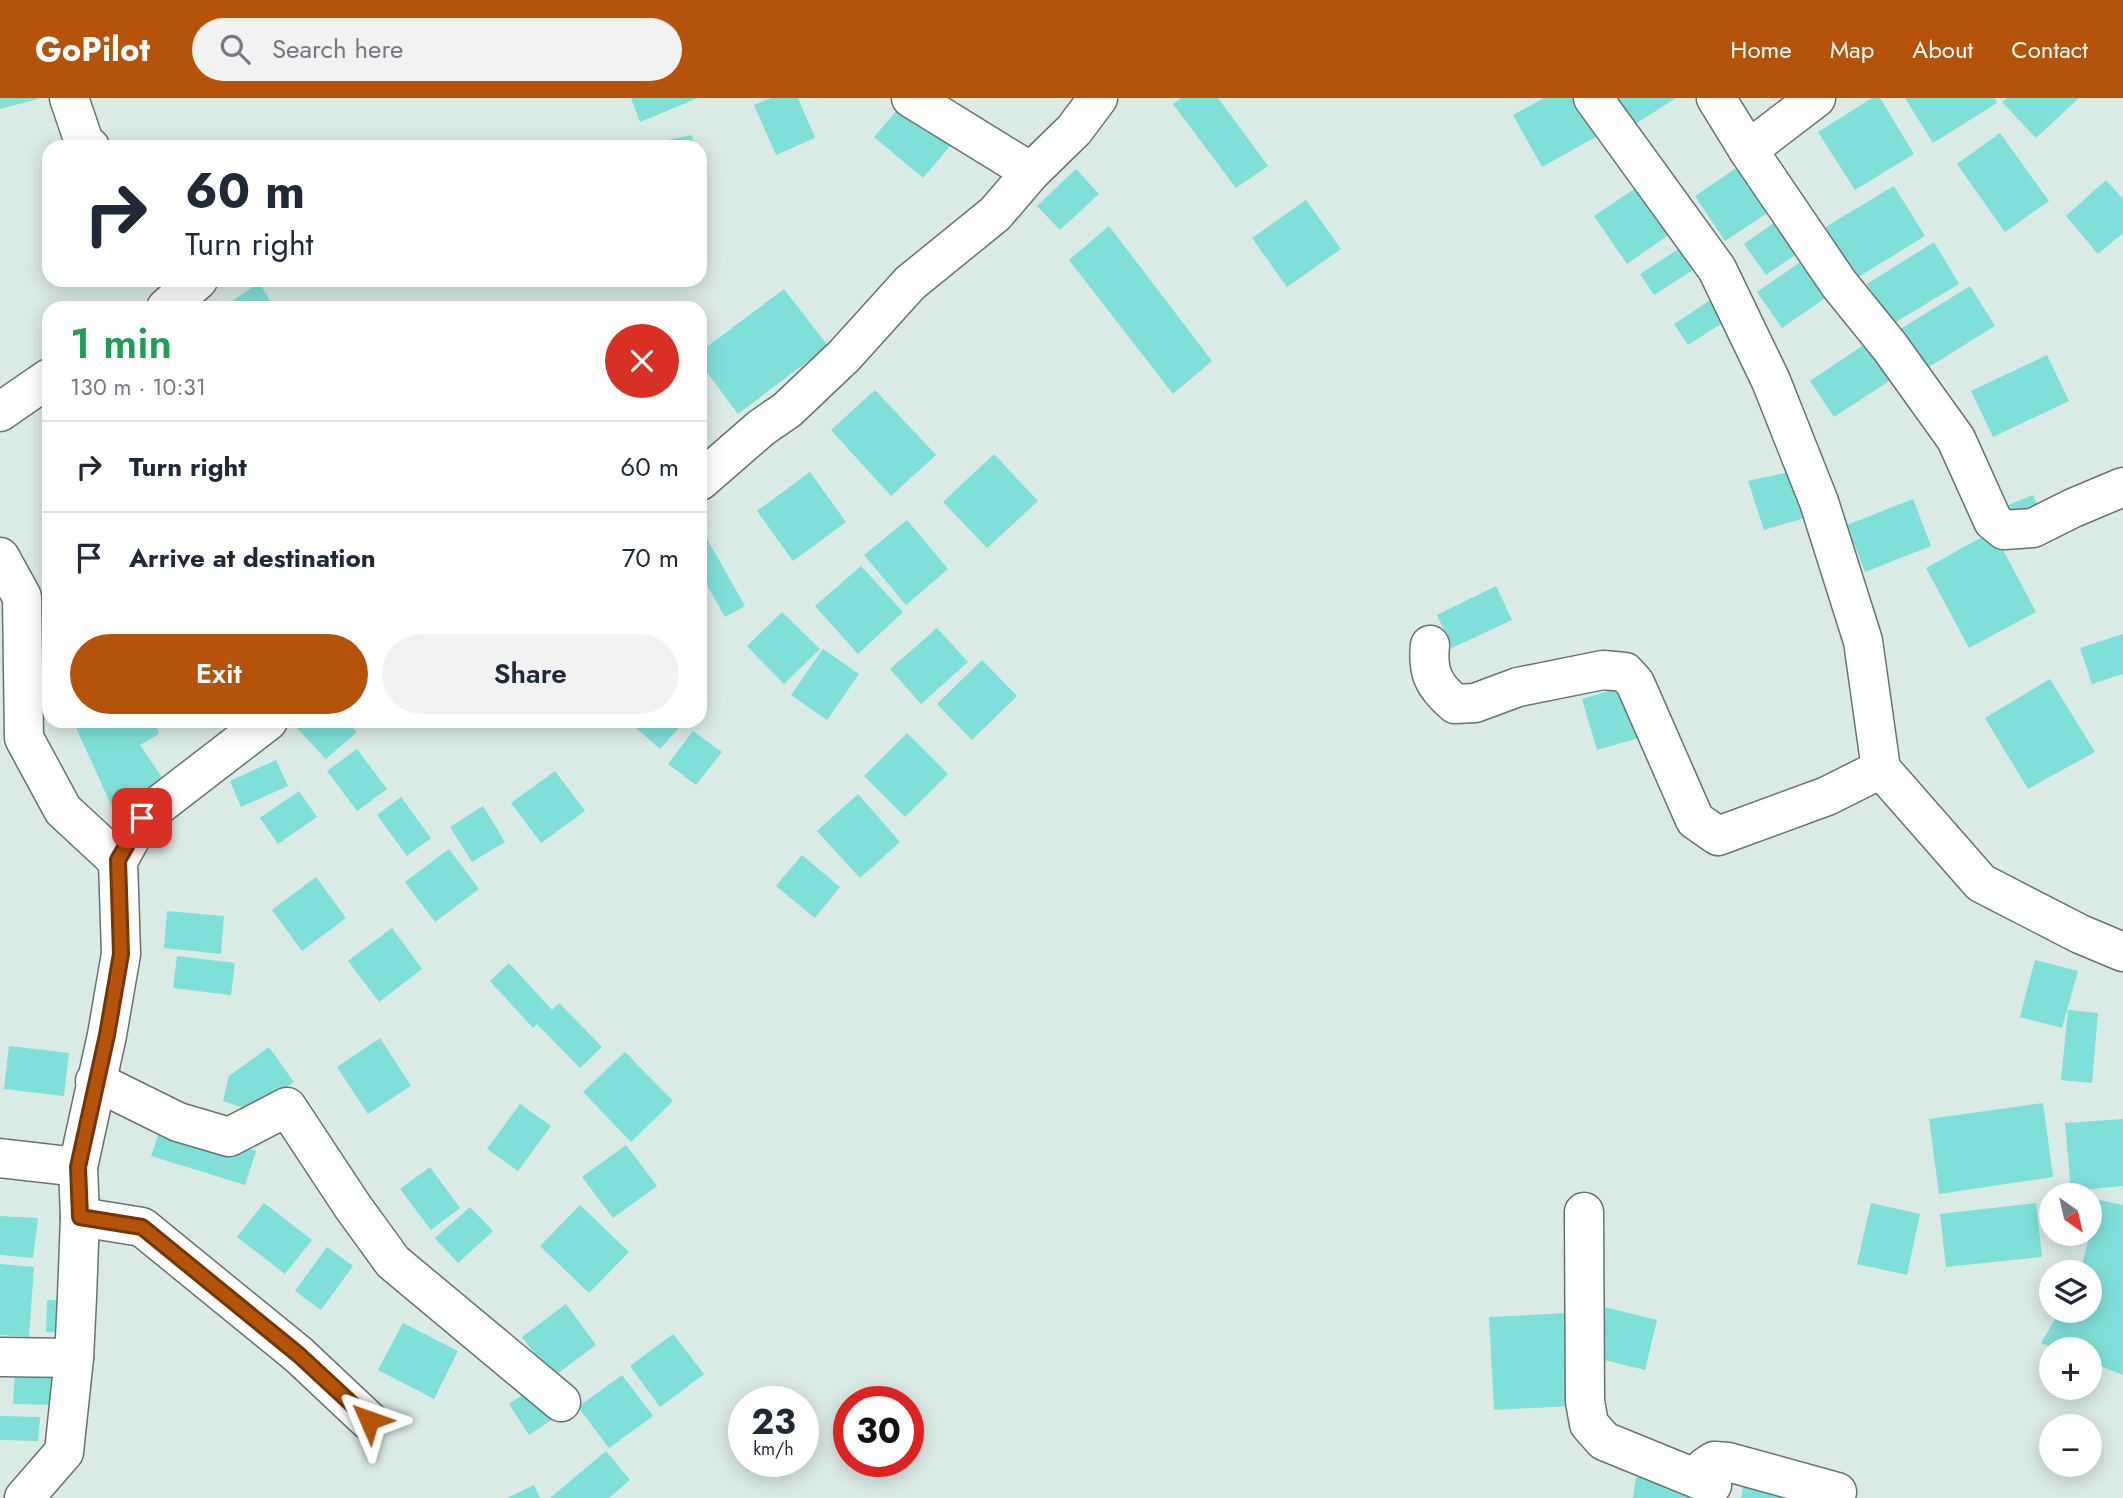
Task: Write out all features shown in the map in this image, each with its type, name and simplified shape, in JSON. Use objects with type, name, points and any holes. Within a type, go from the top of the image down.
[{"type":"street","points":[[69,98],[83,140]]},
{"type":"street","points":[[911,98],[1031,172]]},
{"type":"street","points":[[707,475],[761,428],[787,410],[844,356],[910,283],[995,214],[1031,172],[1074,130],[1098,98]]},
{"type":"street","points":[[1592,98],[1717,270],[1771,381],[1819,502],[1863,641],[1881,769],[1981,883],[2080,934],[2123,952]]},
{"type":"street","points":[[1716,98],[1839,284],[1890,347],[1956,439],[1993,521],[2004,530],[2033,528],[2123,487]]},
{"type":"street","points":[[1748,150],[1816,98]]},
{"type":"street","points":[[174,301],[190,287]]},
{"type":"street","points":[[0,412],[42,383]]},
{"type":"street","points":[[0,557],[22,597],[24,738],[63,810],[118,860]]},
{"type":"street","points":[[1430,645],[1428,664],[1440,691],[1455,704],[1475,703],[1518,687],[1603,670],[1625,672],[1635,683],[1695,820],[1718,836],[1827,796],[1881,769]]},
{"type":"street","points":[[24,1498],[64,1452],[74,1358],[80,1217],[78,1167],[107,1035],[121,954],[118,860],[142,818],[259,728]]},
{"type":"street","points":[[95,1081],[178,1122],[229,1137],[287,1107],[393,1262],[561,1402]]},
{"type":"street","points":[[0,1158],[78,1167]]},
{"type":"street","points":[[1584,1212],[1585,1401],[1589,1424],[1604,1441],[1711,1491]]},
{"type":"street","points":[[80,1217],[142,1227],[299,1355],[369,1420]]},
{"type":"street","points":[[0,1357],[74,1358]]},
{"type":"street","points":[[1711,1491],[1705,1467],[1714,1461],[1728,1462],[1837,1492]]},
{"type":"building","points":[[0,98],[38,98],[38,99],[0,109]]},
{"type":"building","points":[[631,98],[698,98],[640,122]]},
{"type":"building","points":[[771,98],[798,98],[815,138],[776,155],[754,105]]},
{"type":"building","points":[[1181,98],[1218,98],[1268,166],[1236,188],[1173,104]]},
{"type":"building","points":[[1544,98],[1583,98],[1603,133],[1542,167],[1513,115]]},
{"type":"building","points":[[1610,98],[1676,98],[1629,128]]},
{"type":"building","points":[[1872,98],[1880,98],[1914,154],[1855,190],[1818,132]]},
{"type":"building","points":[[1905,98],[1995,98],[1997,103],[1933,143]]},
{"type":"building","points":[[2007,98],[2079,98],[2036,138],[2002,102]]},
{"type":"building","points":[[902,104],[951,145],[923,178],[874,137]]},
{"type":"building","points":[[2000,133],[2049,201],[2005,232],[1957,164]]},
{"type":"building","points":[[692,135],[693,140],[668,140]]},
{"type":"building","points":[[1742,164],[1772,210],[1725,241],[1695,196]]},
{"type":"building","points":[[1076,169],[1099,194],[1060,230],[1037,206]]},
{"type":"building","points":[[2106,180],[2123,199],[2123,233],[2098,254],[2066,216]]},
{"type":"building","points":[[1894,186],[1925,236],[1855,279],[1824,228]]},
{"type":"building","points":[[1637,187],[1670,234],[1627,264],[1594,216]]},
{"type":"building","points":[[1306,200],[1341,249],[1287,287],[1252,238]]},
{"type":"building","points":[[1785,215],[1807,247],[1766,275],[1744,244]]},
{"type":"building","points":[[1109,226],[1212,361],[1173,394],[1069,260]]},
{"type":"building","points":[[1934,242],[1959,284],[1891,325],[1867,284]]},
{"type":"building","points":[[1688,243],[1702,264],[1654,295],[1640,274]]},
{"type":"building","points":[[1809,256],[1834,292],[1782,328],[1757,292]]},
{"type":"building","points":[[1970,286],[1995,326],[1924,370],[1899,330]]},
{"type":"building","points":[[253,287],[262,287],[271,301],[232,301]]},
{"type":"building","points":[[784,289],[828,346],[738,414],[707,372],[707,347]]},
{"type":"building","points":[[1718,295],[1732,317],[1688,345],[1674,324]]},
{"type":"building","points":[[1871,340],[1895,377],[1834,417],[1810,381]]},
{"type":"building","points":[[2047,355],[2069,401],[1993,437],[1971,391]]},
{"type":"building","points":[[875,390],[936,455],[891,496],[831,430]]},
{"type":"building","points":[[994,454],[1038,501],[987,548],[943,502]]},
{"type":"building","points":[[1794,471],[1808,517],[1764,530],[1748,481]]},
{"type":"building","points":[[810,472],[846,522],[793,561],[757,511]]},
{"type":"building","points":[[2033,495],[2040,511],[2007,524],[2001,508]]},
{"type":"building","points":[[1913,499],[1931,546],[1865,572],[1847,525]]},
{"type":"building","points":[[907,520],[948,569],[906,605],[864,555]]},
{"type":"building","points":[[1993,531],[2036,612],[1969,648],[1926,568]]},
{"type":"building","points":[[707,539],[745,606],[725,617],[707,585]]},
{"type":"building","points":[[861,566],[903,612],[858,654],[815,606]]},
{"type":"building","points":[[1496,586],[1512,620],[1452,648],[1437,615]]},
{"type":"building","points":[[782,612],[820,649],[784,684],[747,646]]},
{"type":"building","points":[[937,628],[968,662],[921,704],[890,669]]},
{"type":"building","points":[[2123,634],[2123,674],[2092,684],[2080,648]]},
{"type":"building","points":[[823,649],[859,674],[827,720],[791,695]]},
{"type":"building","points":[[982,660],[1017,696],[972,740],[937,704]]},
{"type":"building","points":[[2050,679],[2095,752],[2028,789],[1985,718]]},
{"type":"building","points":[[1631,684],[1646,736],[1597,750],[1582,699]]},
{"type":"building","points":[[76,728],[157,728],[159,734],[140,745],[163,779],[116,816]]},
{"type":"building","points":[[297,728],[353,728],[357,732],[326,759]]},
{"type":"building","points":[[636,728],[679,728],[660,749]]},
{"type":"building","points":[[693,731],[722,752],[696,785],[668,764]]},
{"type":"building","points":[[907,733],[948,774],[905,817],[864,776]]},
{"type":"building","points":[[357,749],[387,789],[357,811],[327,771]]},
{"type":"building","points":[[276,760],[288,786],[241,807],[230,781]]},
{"type":"building","points":[[555,771],[585,811],[541,843],[511,803]]},
{"type":"building","points":[[299,791],[317,817],[278,844],[260,818]]},
{"type":"building","points":[[858,794],[900,842],[860,878],[817,831]]},
{"type":"building","points":[[401,797],[431,838],[407,856],[377,815]]},
{"type":"building","points":[[483,806],[505,842],[472,862],[450,827]]},
{"type":"building","points":[[449,849],[479,889],[435,922],[405,882]]},
{"type":"building","points":[[802,855],[840,887],[815,918],[776,886]]},
{"type":"building","points":[[316,877],[346,918],[302,951],[272,910]]},
{"type":"building","points":[[167,911],[224,916],[221,954],[164,948]]},
{"type":"building","points":[[392,928],[422,969],[379,1002],[348,961]]},
{"type":"building","points":[[177,956],[235,963],[231,995],[173,988]]},
{"type":"building","points":[[2035,960],[2078,971],[2062,1028],[2020,1017]]},
{"type":"building","points":[[509,963],[552,1010],[559,1003],[602,1047],[580,1068],[537,1024],[533,1028],[490,981]]},
{"type":"building","points":[[2068,1010],[2098,1013],[2092,1083],[2061,1080]]},
{"type":"building","points":[[380,1038],[411,1086],[368,1114],[337,1067]]},
{"type":"building","points":[[9,1046],[69,1053],[64,1096],[4,1089]]},
{"type":"building","points":[[269,1047],[294,1082],[253,1111],[223,1101],[229,1076]]},
{"type":"building","points":[[625,1052],[673,1101],[631,1142],[583,1092]]},
{"type":"building","points":[[2043,1103],[2053,1177],[1939,1194],[1929,1119]]},
{"type":"building","points":[[520,1104],[551,1126],[518,1171],[487,1149]]},
{"type":"building","points":[[2123,1119],[2123,1186],[2102,1188],[2102,1183],[2070,1183],[2065,1123]]},
{"type":"building","points":[[163,1121],[256,1151],[245,1185],[151,1156]]},
{"type":"building","points":[[626,1145],[657,1186],[613,1218],[582,1177]]},
{"type":"building","points":[[430,1167],[460,1208],[431,1230],[400,1189]]},
{"type":"building","points":[[2102,1201],[2123,1205],[2123,1375],[2102,1367],[2102,1337],[2045,1337],[2053,1323],[2102,1323],[2102,1260],[2083,1260],[2087,1246],[2102,1246]]},
{"type":"building","points":[[264,1203],[312,1240],[285,1274],[237,1237]]},
{"type":"building","points":[[1871,1203],[1920,1214],[1907,1275],[1857,1264]]},
{"type":"building","points":[[2036,1203],[2042,1257],[1946,1267],[1940,1214]]},
{"type":"building","points":[[580,1205],[629,1252],[589,1293],[540,1246]]},
{"type":"building","points":[[470,1207],[493,1231],[458,1263],[435,1238]]},
{"type":"building","points":[[0,1216],[38,1218],[33,1258],[0,1255]]},
{"type":"building","points":[[327,1247],[353,1266],[321,1310],[295,1291]]},
{"type":"building","points":[[0,1264],[34,1267],[29,1337],[0,1335]]},
{"type":"building","points":[[47,1300],[70,1300],[69,1333],[46,1332]]},
{"type":"building","points":[[566,1304],[596,1345],[553,1377],[522,1337]]},
{"type":"building","points":[[1600,1306],[1657,1320],[1645,1370],[1588,1356]]},
{"type":"building","points":[[1568,1313],[1572,1406],[1494,1410],[1489,1317]]},
{"type":"building","points":[[403,1323],[458,1351],[434,1399],[378,1370]]},
{"type":"building","points":[[673,1334],[704,1374],[660,1407],[630,1366]]},
{"type":"building","points":[[15,1371],[63,1372],[61,1405],[13,1404]]},
{"type":"building","points":[[622,1375],[653,1416],[609,1448],[578,1407]]},
{"type":"building","points":[[532,1389],[553,1419],[529,1435],[509,1404]]},
{"type":"building","points":[[0,1416],[40,1417],[38,1441],[0,1440]]},
{"type":"building","points":[[606,1451],[630,1480],[609,1498],[550,1498]]},
{"type":"building","points":[[1636,1477],[1702,1486],[1700,1498],[1633,1498]]},
{"type":"building","points":[[1745,1478],[1809,1498],[1741,1498]]},
{"type":"building","points":[[534,1485],[540,1498],[507,1498]]},
{"type":"route","points":[[142,818],[118,860],[121,954],[107,1035],[78,1167],[80,1217],[142,1227],[299,1355],[369,1420]]}]
